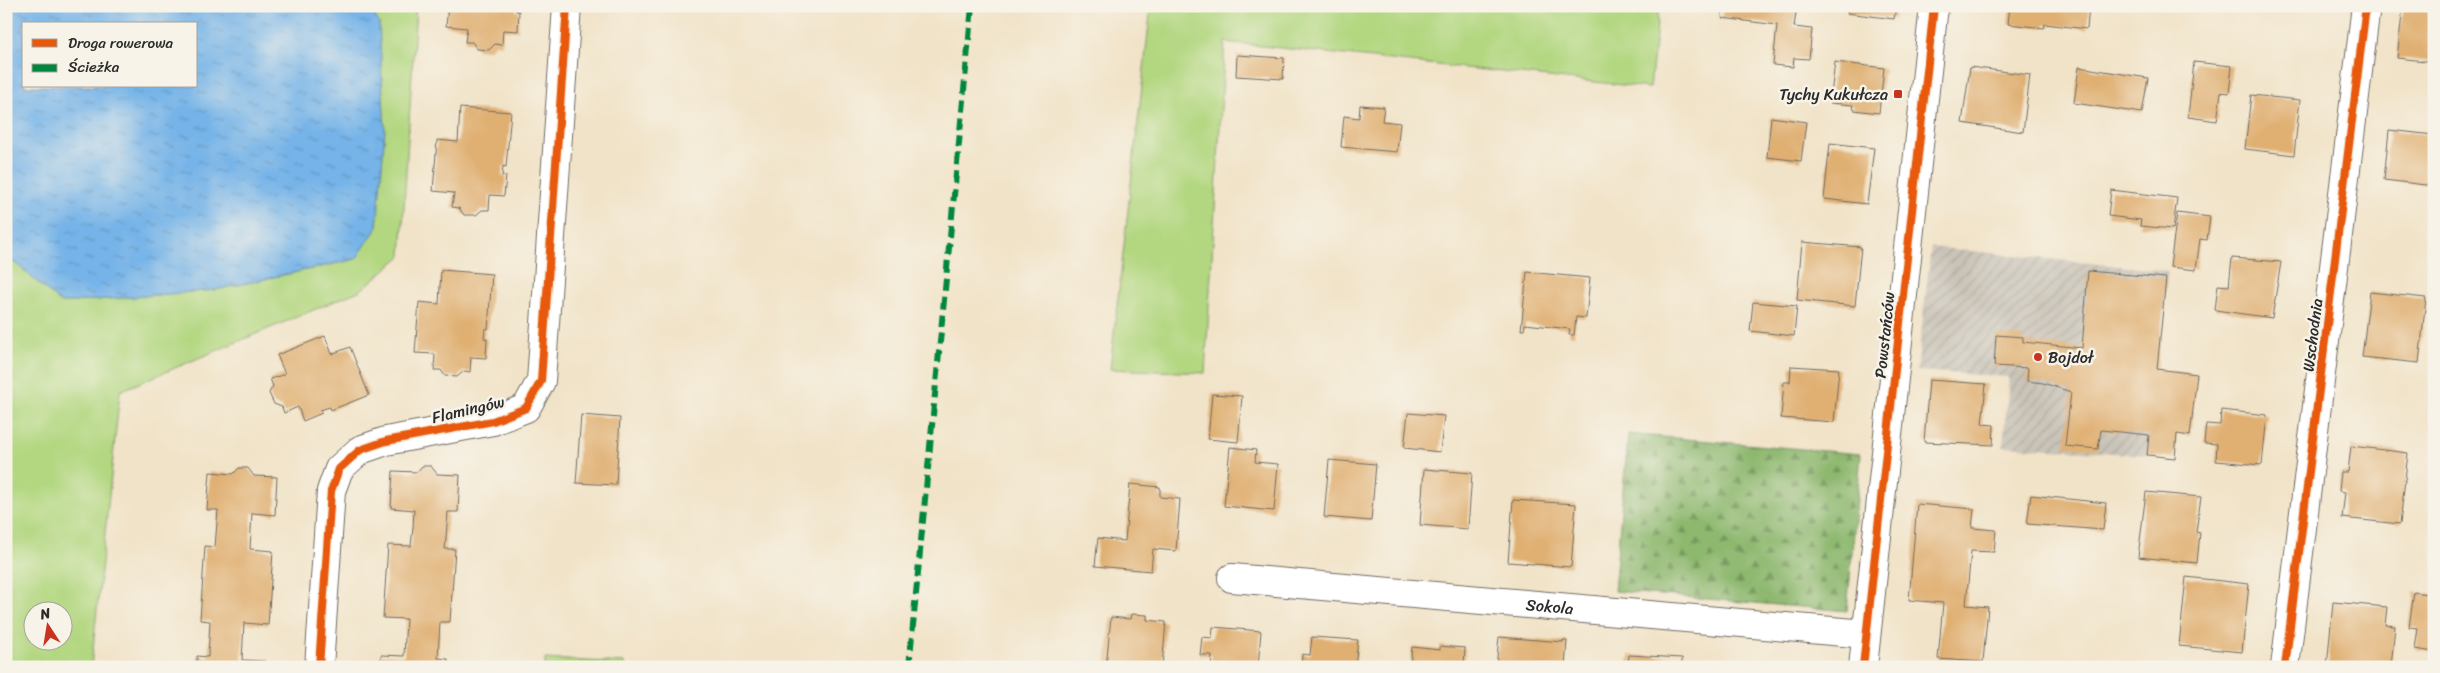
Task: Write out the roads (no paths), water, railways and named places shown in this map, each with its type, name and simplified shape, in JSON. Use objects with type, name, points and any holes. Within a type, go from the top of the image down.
[{"type":"street","name":"Flamingów","points":[[319,667],[331,491],[339,469],[360,450],[386,441],[493,421],[526,408],[541,381],[567,6]]},
{"type":"street","name":"Powstańców","points":[[1863,667],[1934,6]]},
{"type":"street","name":"Wschodnia","points":[[2285,667],[2366,6]]},
{"type":"street","name":"Sokola","points":[[1232,578],[1866,634]]},
{"type":"water","points":[[6,6],[369,6],[379,23],[385,130],[377,228],[356,259],[215,290],[61,303],[18,265],[6,257]]},
{"type":"place","name":"Tychy Kukułcza","points":[[1898,94]]},
{"type":"place","name":"Bojdoł","points":[[2038,357]]}]
